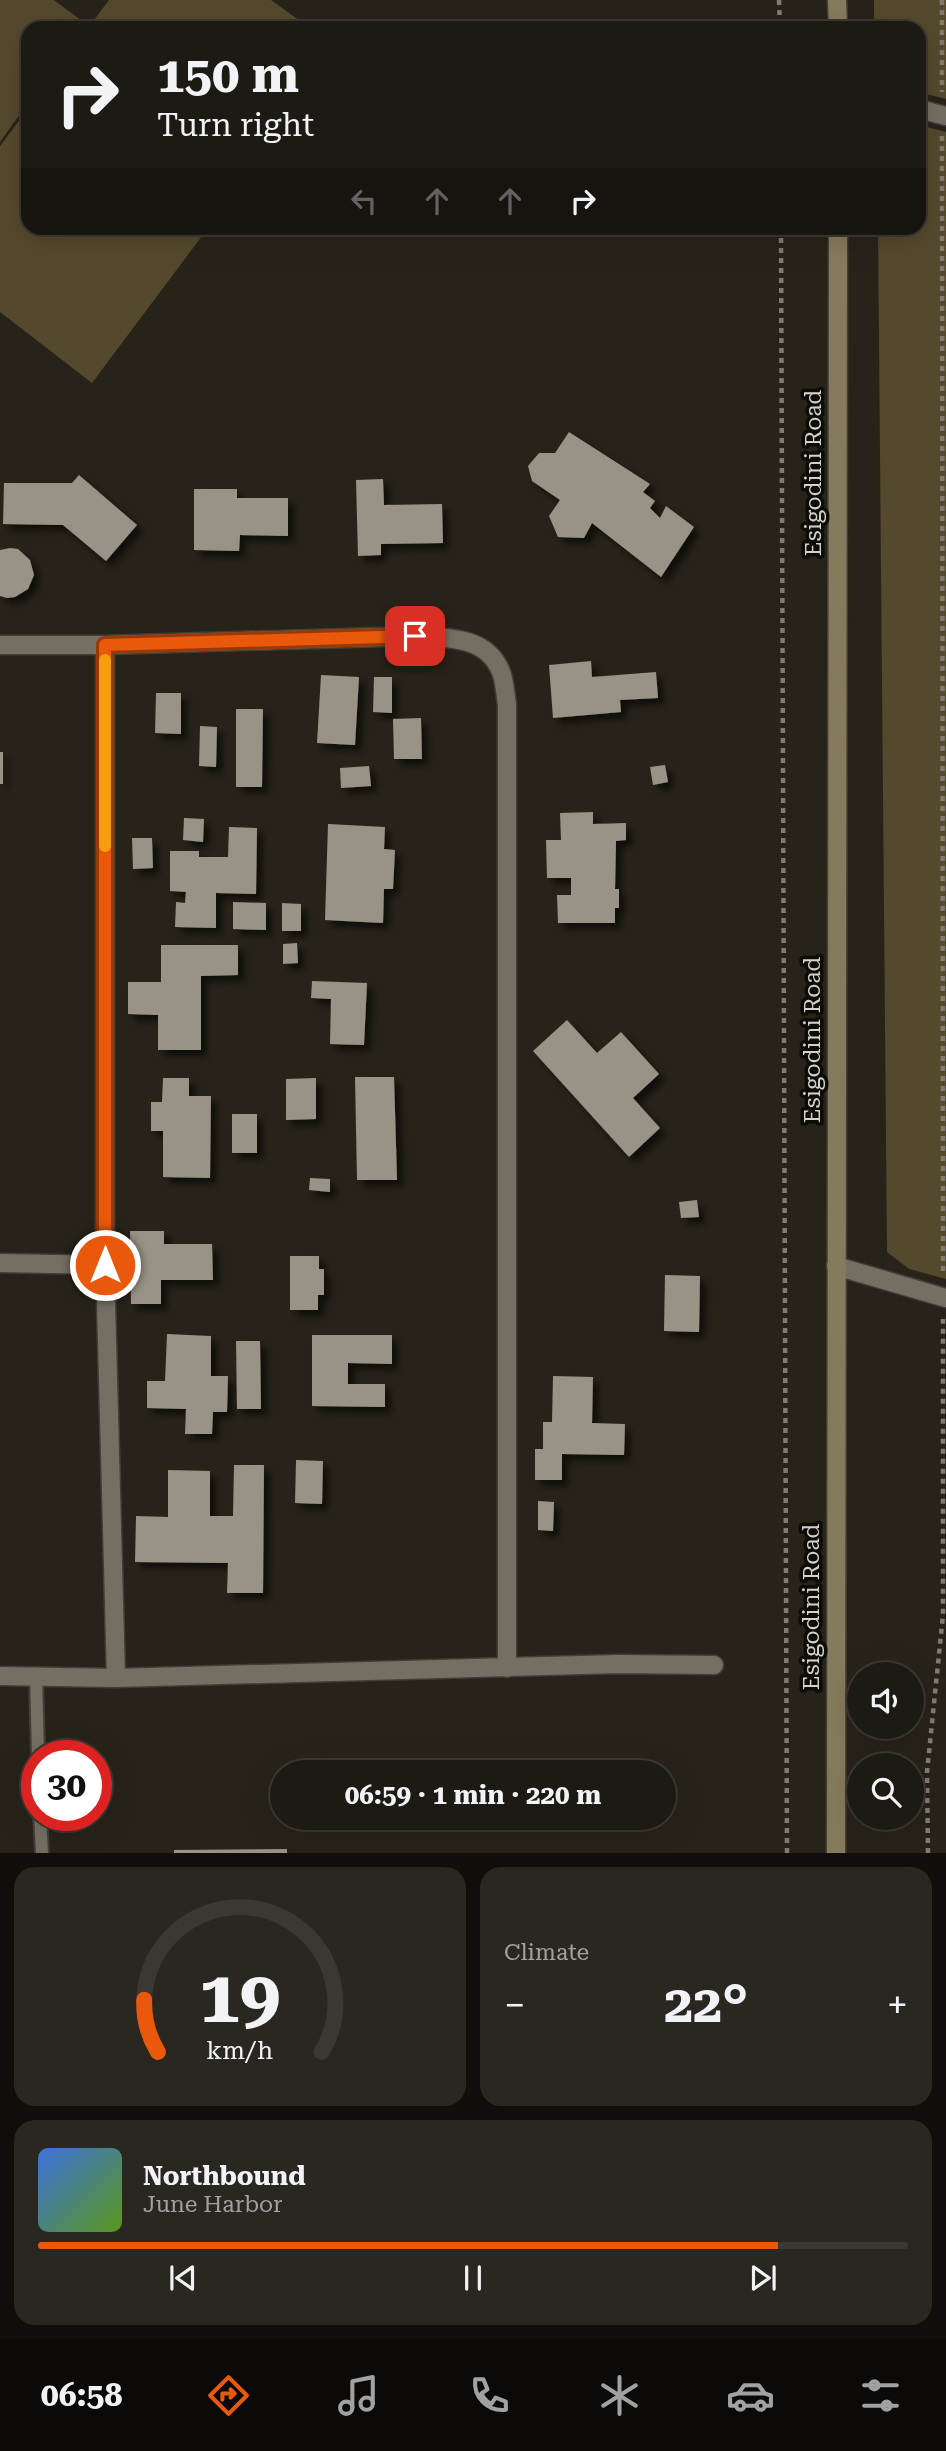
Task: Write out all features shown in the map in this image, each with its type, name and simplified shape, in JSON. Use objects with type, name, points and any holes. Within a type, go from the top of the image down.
[{"type":"main road","points":[[837,0],[838,21]]},
{"type":"main road","name":"Esigodini Road","points":[[836,1853],[838,235]]},
{"type":"street","points":[[926,111],[944,115]]},
{"type":"street","points":[[0,645],[105,645],[415,636],[459,638],[484,649],[495,660],[502,673],[508,704],[506,1668]]},
{"type":"street","points":[[105,645],[105,1265],[116,1678]]},
{"type":"street","points":[[0,1263],[105,1265]]},
{"type":"street","points":[[836,1266],[944,1297]]},
{"type":"street","points":[[0,1676],[116,1678],[618,1664],[713,1665]]},
{"type":"lane","points":[[36,1676],[38,1740]]},
{"type":"lane","points":[[40,1831],[41,1853]]},
{"type":"path","points":[[779,0],[780,21]]},
{"type":"path","points":[[928,1853],[927,1772],[943,1615],[942,0]]},
{"type":"path","points":[[781,235],[787,1853]]},
{"type":"shaded area","points":[[0,0],[54,0],[82,21],[21,21],[21,113],[0,142]]},
{"type":"shaded area","points":[[109,0],[271,0],[300,21],[93,21]]},
{"type":"shaded area","points":[[874,0],[946,0],[946,99],[926,94],[926,21],[874,21]]},
{"type":"shaded area","points":[[21,118],[21,235],[203,235],[92,383],[0,312],[0,146]]},
{"type":"shaded area","points":[[926,127],[946,132],[946,1279],[909,1269],[887,1252],[878,235],[926,235]]},
{"type":"building","points":[[569,432],[650,484],[643,492],[655,501],[650,508],[660,518],[666,506],[694,527],[661,577],[592,523],[584,538],[558,537],[549,516],[560,500],[532,481],[528,466],[539,453],[555,453]]},
{"type":"building","points":[[79,475],[137,525],[106,561],[63,525],[3,524],[4,483],[72,483]]},
{"type":"building","points":[[383,479],[384,505],[442,504],[443,543],[381,544],[381,555],[358,556],[356,480]]},
{"type":"building","points":[[194,489],[237,489],[237,498],[288,498],[288,536],[240,535],[239,551],[194,550]]},
{"type":"building","points":[[18,549],[30,560],[34,575],[28,589],[15,597],[7,598],[0,596],[0,550]]},
{"type":"building","points":[[591,661],[592,677],[656,672],[658,698],[620,700],[621,712],[553,718],[549,665]]},
{"type":"building","points":[[321,675],[359,677],[355,745],[317,743]]},
{"type":"building","points":[[374,677],[392,677],[392,713],[373,712]]},
{"type":"building","points":[[156,693],[181,693],[181,734],[155,733]]},
{"type":"building","points":[[236,709],[263,709],[262,787],[236,787]]},
{"type":"building","points":[[421,718],[422,759],[394,759],[393,719]]},
{"type":"building","points":[[200,726],[217,727],[216,767],[199,766]]},
{"type":"building","points":[[0,752],[3,752],[3,784],[0,784]]},
{"type":"building","points":[[665,765],[668,782],[653,785],[650,767]]},
{"type":"building","points":[[369,766],[371,786],[341,788],[340,768]]},
{"type":"building","points":[[593,812],[593,824],[626,823],[626,840],[616,841],[615,889],[619,889],[619,908],[615,908],[615,923],[558,923],[557,895],[571,895],[571,878],[547,878],[546,840],[561,840],[560,813]]},
{"type":"building","points":[[184,818],[204,819],[203,842],[183,840]]},
{"type":"building","points":[[328,824],[385,827],[384,849],[395,850],[393,889],[384,889],[383,923],[325,920]]},
{"type":"building","points":[[229,827],[257,828],[256,894],[216,893],[216,928],[175,927],[176,902],[185,903],[186,892],[170,891],[170,851],[199,851],[199,857],[228,857]]},
{"type":"building","points":[[132,838],[152,838],[153,868],[133,869]]},
{"type":"building","points":[[233,902],[266,903],[266,930],[233,929]]},
{"type":"building","points":[[282,903],[301,904],[301,931],[282,931]]},
{"type":"building","points":[[297,943],[298,963],[283,964],[283,944]]},
{"type":"building","points":[[161,945],[238,945],[238,975],[201,976],[201,1050],[158,1050],[158,1015],[128,1014],[128,982],[161,982]]},
{"type":"building","points":[[312,981],[367,983],[364,1045],[330,1044],[331,999],[311,998]]},
{"type":"building","points":[[567,1020],[597,1053],[621,1032],[659,1074],[633,1098],[660,1128],[629,1157],[533,1051]]},
{"type":"building","points":[[355,1077],[394,1077],[397,1180],[357,1180]]},
{"type":"building","points":[[163,1078],[189,1078],[189,1096],[211,1096],[210,1178],[163,1177],[163,1131],[151,1131],[151,1102],[162,1102]]},
{"type":"building","points":[[316,1078],[316,1119],[286,1120],[286,1079]]},
{"type":"building","points":[[232,1114],[257,1114],[257,1153],[232,1153]]},
{"type":"building","points":[[310,1178],[330,1179],[330,1192],[309,1190]]},
{"type":"building","points":[[697,1200],[699,1217],[681,1218],[679,1202]]},
{"type":"building","points":[[130,1231],[164,1231],[164,1244],[212,1244],[213,1280],[161,1280],[161,1304],[131,1304]]},
{"type":"building","points":[[290,1256],[319,1256],[319,1269],[324,1269],[324,1295],[318,1295],[318,1310],[290,1310]]},
{"type":"building","points":[[665,1275],[700,1276],[699,1332],[664,1331]]},
{"type":"building","points":[[167,1334],[211,1336],[211,1376],[228,1376],[227,1412],[213,1412],[212,1434],[185,1434],[186,1409],[147,1408],[147,1381],[165,1381]]},
{"type":"building","points":[[312,1335],[392,1335],[392,1364],[348,1363],[348,1384],[385,1384],[385,1407],[312,1406]]},
{"type":"building","points":[[236,1341],[260,1341],[261,1409],[237,1409]]},
{"type":"building","points":[[553,1376],[593,1377],[592,1423],[625,1424],[624,1455],[562,1454],[562,1480],[535,1480],[535,1449],[543,1449],[543,1422],[552,1422]]},
{"type":"building","points":[[296,1460],[323,1461],[322,1504],[295,1503]]},
{"type":"building","points":[[234,1465],[264,1465],[263,1593],[227,1593],[228,1563],[135,1562],[136,1516],[168,1517],[168,1470],[210,1471],[210,1516],[233,1516]]},
{"type":"building","points":[[538,1501],[554,1502],[553,1531],[538,1530]]},
{"type":"building","points":[[287,1849],[287,1853],[174,1853],[174,1850]]},
{"type":"slow traffic","points":[[105,660],[105,846]]},
{"type":"route","points":[[105,1265],[105,645],[415,636]]}]
